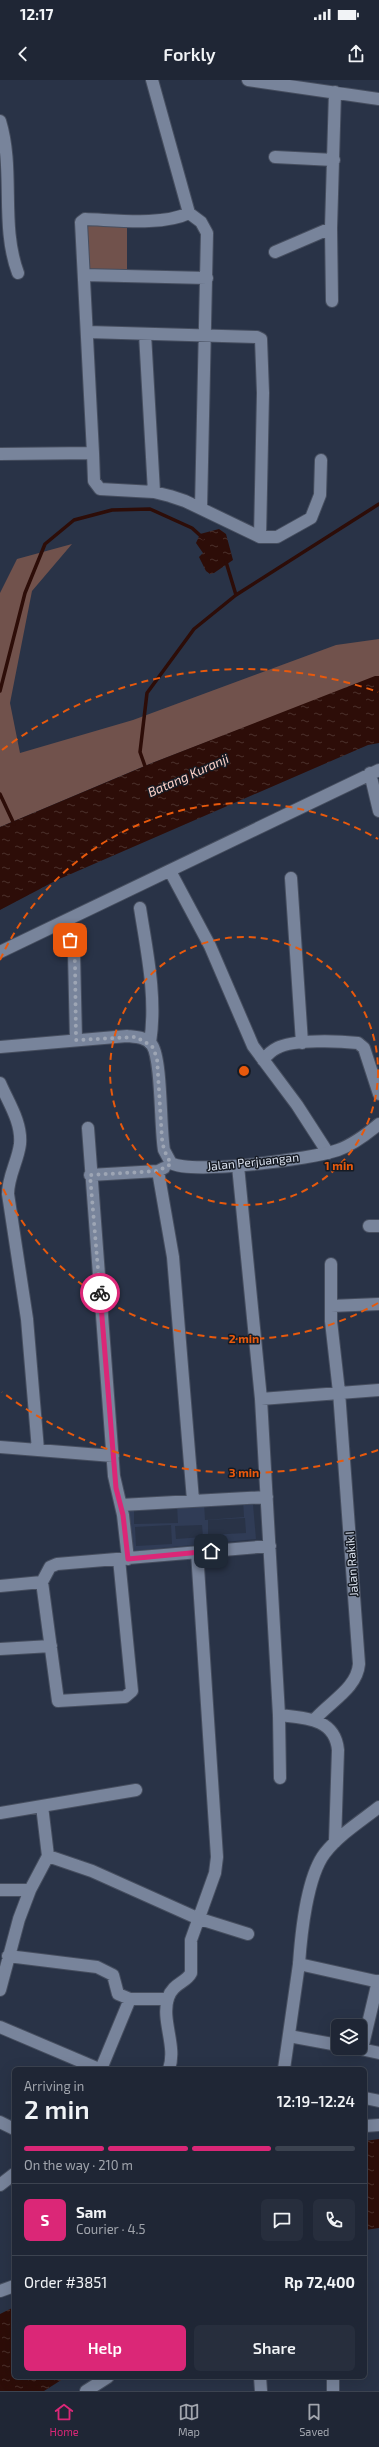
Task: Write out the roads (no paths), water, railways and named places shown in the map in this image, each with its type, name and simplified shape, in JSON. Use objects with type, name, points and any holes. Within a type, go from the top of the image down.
[{"type":"street","points":[[152,80],[189,213],[201,222],[207,233],[201,508]]},
{"type":"street","points":[[248,80],[379,99]]},
{"type":"street","points":[[332,301],[331,228],[335,92]]},
{"type":"street","points":[[0,121],[4,148],[7,236],[18,273]]},
{"type":"street","points":[[275,157],[334,160]]},
{"type":"street","points":[[189,213],[178,219],[163,220],[82,220],[94,481],[100,489],[154,492],[201,508],[260,537],[277,537],[311,518],[320,495],[321,460]]},
{"type":"street","points":[[275,252],[331,228]]},
{"type":"street","points":[[84,276],[207,278]]},
{"type":"street","points":[[88,332],[257,337],[262,341],[260,537]]},
{"type":"street","points":[[145,334],[154,492]]},
{"type":"street","points":[[0,454],[93,453]]},
{"type":"street","points":[[0,952],[375,772],[379,811]]},
{"type":"street","points":[[170,871],[210,946],[247,1035],[262,1060],[297,1105],[328,1153]]},
{"type":"street","points":[[291,878],[302,1043]]},
{"type":"street","points":[[90,1175],[158,1171],[171,1164],[164,1150],[157,1058],[150,1042],[152,1025],[152,995],[140,908]]},
{"type":"street","points":[[62,923],[74,953],[76,1040]]},
{"type":"street","points":[[0,1047],[76,1040],[136,1037],[150,1042]]},
{"type":"street","points":[[262,1060],[277,1048],[302,1043],[361,1044],[379,1094]]},
{"type":"street","points":[[0,1083],[20,1131],[18,1150],[8,1185],[5,1204],[16,1233],[27,1319],[38,1450]]},
{"type":"street","name":"Jalan Perjuangan","points":[[171,1164],[191,1168],[238,1166],[328,1153],[348,1145],[379,1124]]},
{"type":"street","points":[[88,1128],[90,1175],[113,1456],[116,1488],[121,1505],[123,1559],[132,1689],[131,1693],[126,1697],[58,1701],[42,1582],[47,1571],[57,1564],[123,1559],[270,1546]]},
{"type":"street","points":[[238,1166],[261,1399],[280,1715],[280,1778]]},
{"type":"street","points":[[158,1171],[173,1257],[193,1500]]},
{"type":"street","name":"Jalan Rakik I","points":[[316,1719],[330,1703],[353,1684],[358,1676],[360,1664],[331,1306],[331,1264]]},
{"type":"street","points":[[331,1306],[379,1304]]},
{"type":"street","points":[[261,1399],[379,1390]]},
{"type":"street","points":[[0,1447],[113,1456]]},
{"type":"street","points":[[121,1505],[267,1497]]},
{"type":"street","points":[[169,2067],[172,2054],[167,2016],[168,1999],[177,1984],[191,1973],[191,1940],[197,1918],[215,1873],[217,1847],[210,1783],[196,1552]]},
{"type":"street","points":[[0,1586],[42,1582]]},
{"type":"street","points":[[0,1649],[51,1646]]},
{"type":"street","points":[[280,1715],[316,1719],[332,1732],[337,1742],[335,1842]]},
{"type":"street","points":[[0,1813],[136,1790]]},
{"type":"street","points":[[0,1990],[8,1956],[30,1890],[48,1856],[42,1806]]},
{"type":"street","points":[[284,2067],[299,1964],[301,1939],[314,1879],[321,1859],[335,1842],[379,1807]]},
{"type":"street","points":[[48,1856],[92,1871],[197,1918],[248,1934]]},
{"type":"street","points":[[0,1890],[30,1890]]},
{"type":"street","points":[[8,1956],[98,1967],[113,1975],[118,1994],[130,1999],[168,1999]]},
{"type":"street","points":[[299,1964],[379,1982],[367,2022]]},
{"type":"street","points":[[101,2067],[130,1999]]},
{"type":"street","points":[[0,2027],[95,2067]]},
{"type":"street","points":[[289,2036],[331,2043]]},
{"type":"street","points":[[367,2050],[379,2052]]},
{"type":"street","points":[[367,2098],[379,2101]]},
{"type":"street","points":[[0,2122],[12,2128]]},
{"type":"street","points":[[367,2126],[379,2125]]},
{"type":"street","points":[[0,2185],[12,2176]]},
{"type":"street","points":[[0,2291],[12,2287]]},
{"type":"street","points":[[86,2391],[105,2379]]},
{"type":"street","points":[[260,2379],[261,2391]]},
{"type":"street","points":[[333,2379],[333,2391]]},
{"type":"water","points":[[219,529],[226,534],[233,560],[214,573],[210,574],[206,571],[199,557],[203,553],[196,543],[200,534]]},
{"type":"water","name":"Batang Kuranji","points":[[375,676],[379,676],[379,743],[368,745],[57,880],[0,910],[0,827],[152,763]]},
{"type":"water","points":[[379,2139],[379,2228],[367,2230],[367,2141]]},
{"type":"water","points":[[12,2308],[12,2379],[63,2379],[44,2391],[0,2391],[0,2314]]},
{"type":"waterway","points":[[146,769],[140,752],[147,693],[194,629],[236,595],[379,504]]},
{"type":"waterway","points":[[0,691],[25,593],[45,544],[74,520],[112,510],[150,509],[192,528],[203,538]]},
{"type":"waterway","points":[[226,562],[236,595]]},
{"type":"waterway","points":[[0,794],[14,824]]}]
